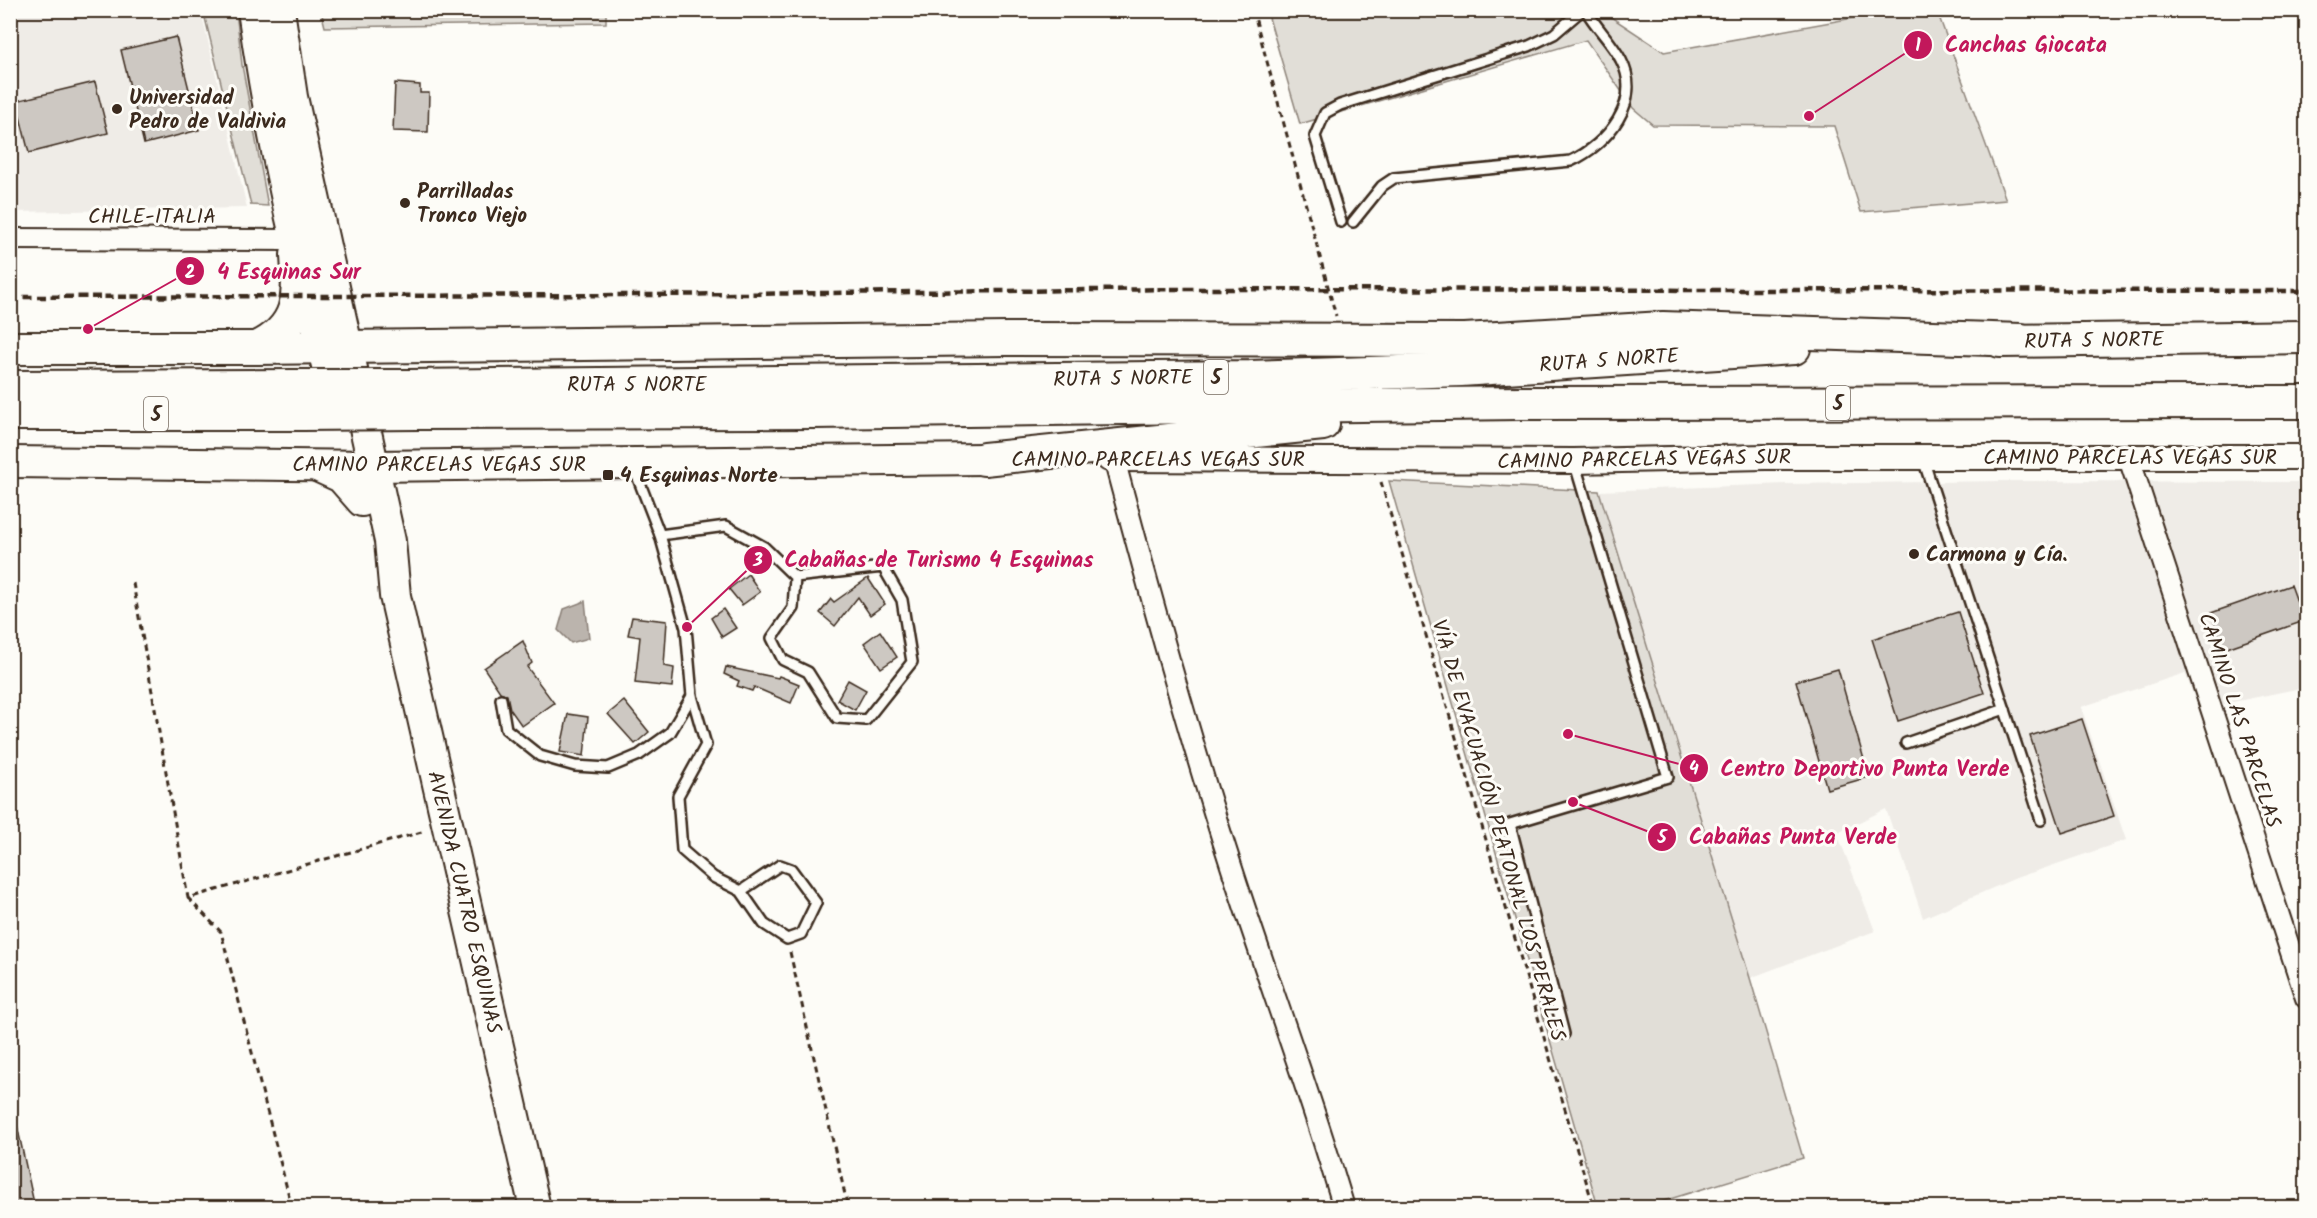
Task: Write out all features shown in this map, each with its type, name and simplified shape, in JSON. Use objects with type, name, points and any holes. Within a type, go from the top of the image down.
[{"type":"highway","points":[[257,348],[279,335],[290,321],[298,294],[296,247]]},
{"type":"highway","points":[[10,348],[257,348],[1007,339],[1465,340],[1663,328],[2021,340]]},
{"type":"highway","name":"RUTA 5 NORTE","points":[[10,387],[299,400],[413,400],[1461,370],[1790,348],[2021,340],[2307,337]]},
{"type":"highway","name":"RUTA 5 NORTE","points":[[10,414],[299,400]]},
{"type":"highway","name":"RUTA 5 NORTE","points":[[413,400],[814,412],[1520,403],[2307,402]]},
{"type":"highway","points":[[984,459],[1520,403]]},
{"type":"main road","name":"AVENIDA CUATRO ESQUINAS","points":[[253,10],[267,107],[296,247],[334,347],[363,466],[386,525],[392,558],[394,596]]},
{"type":"main road","name":"AVENIDA CUATRO ESQUINAS","points":[[279,10],[285,61],[334,290],[334,347]]},
{"type":"main road","points":[[296,247],[312,238],[316,241],[334,290]]},
{"type":"main road","name":"CAMINO PARCELAS VEGAS SUR","points":[[10,462],[363,466],[984,459]]},
{"type":"main road","points":[[311,464],[341,477],[362,501]]},
{"type":"main road","points":[[386,525],[390,504],[401,484],[421,469],[433,465]]},
{"type":"main road","name":"AVENIDA CUATRO ESQUINAS","points":[[363,466],[362,501],[381,564],[394,596],[535,1208]]},
{"type":"street","name":"CHILE-ITALIA","points":[[10,239],[296,247]]},
{"type":"street","name":"CAMINO PARCELAS VEGAS SUR","points":[[984,459],[1574,461],[1922,457],[2307,457]]},
{"type":"street","name":"CAMINO LAS PARCELAS","points":[[2129,458],[2307,998]]},
{"type":"street","points":[[1114,459],[1170,669],[1232,870],[1266,965],[1344,1208]]},
{"type":"lane","points":[[1341,222],[1315,136],[1325,113],[1340,105],[1529,46],[1554,34],[1584,10],[1620,57],[1627,77],[1626,98],[1619,118],[1595,147],[1571,161],[1394,178],[1382,186],[1353,222]]},
{"type":"lane","points":[[1922,457],[2041,820]]},
{"type":"lane","points":[[1564,1034],[1509,824],[1668,777],[1574,461]]},
{"type":"lane","points":[[632,463],[660,535],[686,628],[692,696],[706,745],[678,796],[682,850],[713,877],[741,891],[764,924],[787,939],[801,934],[816,903],[791,869],[780,865],[741,891]]},
{"type":"lane","points":[[660,535],[726,525],[764,547],[795,577],[793,608],[772,638],[783,660],[808,672],[837,718],[866,720],[912,662],[902,600],[883,567],[795,577]]},
{"type":"lane","points":[[501,699],[506,729],[540,756],[575,766],[608,768],[639,755],[669,733],[692,696]]},
{"type":"lane","points":[[1906,743],[2005,709]]},
{"type":"path","points":[[1253,10],[1343,340]]},
{"type":"path","name":"VÍA DE EVACUACIÓN PEATONAL LOS PERALES","points":[[1375,460],[1594,1208]]},
{"type":"path","points":[[133,584],[188,898],[221,932],[292,1208]]},
{"type":"path","points":[[188,898],[447,824]]},
{"type":"path","points":[[787,939],[848,1208]]},
{"type":"shaded area","points":[[219,10],[236,11],[242,65],[268,206],[251,205],[204,14]]},
{"type":"shaded area","name":"Universidad Pedro de Valdivia","points":[[10,11],[201,11],[247,208],[11,212]]},
{"type":"shaded area","points":[[321,11],[606,11],[606,23],[325,27]]},
{"type":"shaded area","points":[[1267,11],[1602,11],[1664,52],[1892,11],[1937,11],[2006,200],[1861,212],[1834,126],[1653,125],[1633,108],[1586,40],[1300,124]]},
{"type":"shaded area","points":[[1389,481],[1599,491],[1750,978],[1803,1158],[1644,1207],[1598,1207]]},
{"type":"shaded area","points":[[2004,481],[2306,482],[2306,687],[2199,709],[2185,673],[2081,707],[2126,840],[2016,878],[1923,918],[1886,809],[1837,833],[1875,931],[1750,978],[1599,491],[1786,484]]},
{"type":"shaded area","points":[[585,601],[589,638],[571,643],[558,630],[564,609]]},
{"type":"building","points":[[176,37],[199,130],[144,144],[121,50]]},
{"type":"building","points":[[95,82],[108,133],[29,153],[16,101]]},
{"type":"building","points":[[395,83],[420,85],[420,93],[429,93],[428,132],[393,131]]},
{"type":"building","points":[[748,574],[760,592],[742,605],[729,589]]},
{"type":"building","points":[[868,578],[885,604],[870,615],[858,597],[835,626],[820,613],[831,599],[834,602]]},
{"type":"building","points":[[2291,585],[2304,621],[2224,649],[2211,613]]},
{"type":"building","points":[[723,609],[736,628],[722,637],[711,618]]},
{"type":"building","points":[[1958,612],[1984,693],[1898,721],[1872,639]]},
{"type":"building","points":[[632,617],[667,621],[664,666],[674,668],[672,687],[635,683],[640,637],[628,635]]},
{"type":"building","points":[[880,631],[897,657],[881,668],[864,643]]},
{"type":"building","points":[[523,641],[532,663],[527,667],[554,703],[522,726],[510,709],[507,695],[500,692],[484,668]]},
{"type":"building","points":[[726,667],[778,678],[779,676],[799,684],[791,703],[754,687],[752,691],[737,686],[739,681],[724,674]]},
{"type":"building","points":[[1838,669],[1869,777],[1827,789],[1796,681]]},
{"type":"building","points":[[848,680],[866,690],[855,710],[837,700]]},
{"type":"building","points":[[624,701],[649,732],[635,744],[608,714]]},
{"type":"building","points":[[568,714],[588,717],[584,756],[560,752]]},
{"type":"building","points":[[2082,719],[2114,816],[2062,833],[2030,736]]},
{"type":"building","points":[[17,1125],[35,1208],[10,1208],[10,1126]]},
{"type":"railway","points":[[10,297],[651,295],[1179,289],[2306,291]]},
{"type":"place","name":"Universidad Pedro de Valdivia","points":[[117,109]]},
{"type":"place","name":"Canchas Giocata","points":[[1809,116]]},
{"type":"place","name":"Parrilladas Tronco Viejo","points":[[405,203]]},
{"type":"place","name":"4 Esquinas Sur","points":[[88,329]]},
{"type":"place","name":"4 Esquinas Norte","points":[[608,475]]},
{"type":"place","name":"Carmona y Cía.","points":[[1914,554]]},
{"type":"place","name":"Cabañas de Turismo 4 Esquinas","points":[[687,627]]},
{"type":"place","name":"Centro Deportivo Punta Verde","points":[[1568,734]]},
{"type":"place","name":"Cabañas Punta Verde","points":[[1573,802]]}]
